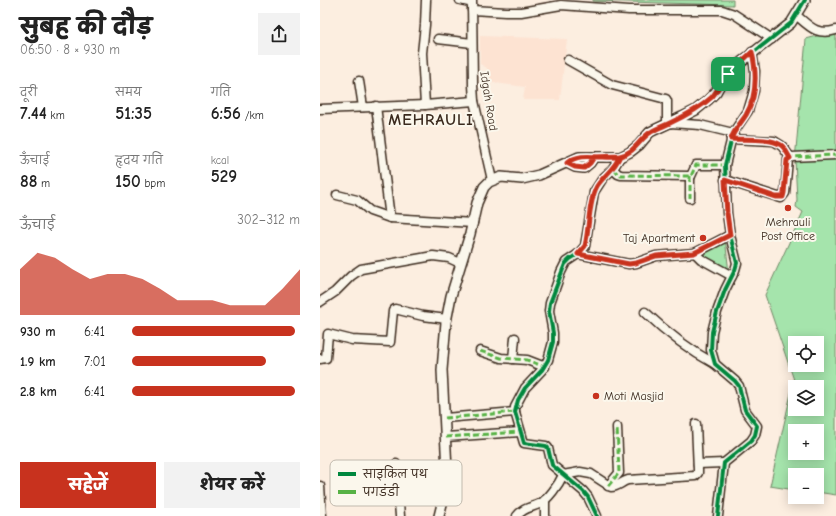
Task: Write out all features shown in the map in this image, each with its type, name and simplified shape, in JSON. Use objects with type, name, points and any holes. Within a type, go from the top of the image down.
[{"type":"street","points":[[425,105],[422,53],[426,0]]},
{"type":"street","points":[[460,0],[469,2],[472,5],[506,12],[521,12],[561,5],[629,10],[722,10],[734,14],[772,39]]},
{"type":"street","points":[[447,460],[442,370],[447,318],[460,263],[473,223],[480,194],[484,187],[492,180],[501,177],[522,179],[529,178],[567,163],[575,167],[584,168],[594,157],[620,156],[635,148],[650,132],[696,110],[712,97],[728,74],[752,52],[772,39],[794,19],[805,0]]},
{"type":"street","name":"Idgah Road","points":[[472,5],[472,74],[474,101],[492,180]]},
{"type":"street","points":[[794,19],[818,31],[826,32],[836,30]]},
{"type":"street","points":[[438,39],[472,43]]},
{"type":"street","points":[[715,364],[711,350],[712,332],[722,296],[737,263],[730,235],[727,213],[725,165],[732,136],[748,111],[754,91],[755,71],[752,52]]},
{"type":"street","points":[[568,60],[612,85],[666,99],[668,124]]},
{"type":"street","points":[[359,82],[363,107]]},
{"type":"street","points":[[320,109],[425,105],[474,101]]},
{"type":"street","points":[[376,106],[390,218]]},
{"type":"street","points":[[668,124],[700,125],[732,136],[774,142],[782,146],[790,158]]},
{"type":"street","points":[[790,158],[835,155]]},
{"type":"street","points":[[597,516],[588,497],[583,491],[551,463],[548,448],[546,446],[524,443],[515,412],[518,400],[525,388],[544,367],[550,356],[553,333],[550,303],[566,262],[578,254],[585,246],[594,192],[603,178],[613,169],[620,156]]},
{"type":"street","points":[[725,180],[781,198],[784,195],[787,160],[790,158]]},
{"type":"street","points":[[690,198],[690,176],[692,175],[696,165],[725,165]]},
{"type":"street","points":[[613,169],[621,175],[690,176]]},
{"type":"street","points":[[337,195],[357,200],[370,210],[390,218],[473,223]]},
{"type":"street","points":[[578,254],[629,264],[656,256],[694,253],[730,235]]},
{"type":"street","points":[[694,253],[701,259],[732,276]]},
{"type":"street","points":[[320,302],[335,292],[350,276],[361,269],[433,256],[449,258],[460,263]]},
{"type":"street","points":[[320,359],[326,358],[328,334],[352,340],[390,342],[393,311],[395,309],[423,316],[447,318]]},
{"type":"street","points":[[645,312],[677,340],[715,364],[735,380],[739,386],[745,410],[757,426],[755,435],[751,441],[724,464],[698,464]]},
{"type":"street","points":[[513,359],[515,338]]},
{"type":"street","points":[[480,351],[501,358],[526,360],[544,367]]},
{"type":"street","points":[[445,418],[515,412]]},
{"type":"street","points":[[563,475],[580,472],[591,474],[608,486],[614,487],[628,480],[695,476],[698,473],[696,424]]},
{"type":"street","points":[[608,486],[619,473],[617,427]]},
{"type":"street","points":[[446,437],[520,432]]},
{"type":"street","points":[[718,516],[724,464]]},
{"type":"street","points":[[517,516],[522,510],[539,504],[544,500],[560,483],[563,475]]},
{"type":"street","points":[[320,486],[322,516]]},
{"type":"street","points":[[544,500],[545,516]]},
{"type":"street","points":[[399,506],[400,516]]},
{"type":"street","points":[[439,516],[441,506]]},
{"type":"shaded area","points":[[480,36],[567,39],[560,100],[523,100],[525,87],[488,82],[487,68],[480,64]]},
{"type":"green space","points":[[733,0],[733,5],[593,1]]},
{"type":"green space","points":[[836,31],[836,495],[824,493],[824,468],[788,468],[788,489],[770,486],[788,406],[788,416],[824,416],[824,380],[794,380],[791,372],[824,372],[824,336],[788,336],[788,362],[765,295],[803,212],[796,207],[795,160],[806,39]]},
{"type":"green space","points":[[725,238],[729,273],[701,259],[699,250]]},
{"type":"marked path","points":[[731,139],[774,141],[782,146],[790,157]]},
{"type":"marked path","points":[[725,180],[781,198],[785,193],[788,159],[792,157],[835,155]]},
{"type":"marked path","points":[[613,169],[621,175],[691,176],[696,165],[725,165]]},
{"type":"marked path","points":[[690,176],[690,198]]},
{"type":"marked path","points":[[480,351],[501,358],[527,360],[545,367]]},
{"type":"marked path","points":[[445,418],[515,412]]},
{"type":"marked path","points":[[608,486],[619,473],[617,427]]},
{"type":"marked path","points":[[446,437],[520,432]]},
{"type":"cycle path","points":[[597,516],[588,497],[583,491],[552,465],[548,448],[546,446],[524,443],[515,412],[518,400],[525,388],[542,370],[548,360],[553,342],[549,311],[550,303],[565,264],[578,254],[585,246],[593,199],[597,187],[613,169],[620,157],[635,149],[650,132],[696,110],[708,100],[716,92],[723,79],[735,67],[791,23],[805,0]]},
{"type":"cycle path","points":[[718,516],[724,463],[751,441],[755,435],[757,426],[745,410],[739,386],[715,364],[711,350],[712,332],[717,312],[737,263],[730,235],[727,213],[725,165],[733,133],[748,111],[754,91],[755,71],[752,52]]},
{"type":"cycle path","points":[[578,254],[629,264],[656,256],[695,253]]},
{"type":"place","name":"Mehrauli Post Office","points":[[788,208]]},
{"type":"place","name":"Taj Apartment","points":[[703,238]]},
{"type":"place","name":"Moti Masjid","points":[[596,396]]},
{"type":"district","name":"MEHRAULI","points":[[431,119]]},
{"type":"route","points":[[728,74],[712,97],[696,110],[650,132],[639,145],[630,152],[620,156],[579,156],[567,163],[575,167],[584,168],[594,157],[620,156],[616,165],[603,178],[594,192],[585,246],[578,254],[621,264],[629,264],[661,255],[694,253],[730,235],[725,180],[779,198],[783,197],[787,160],[790,158],[786,150],[779,143],[765,140],[731,139],[732,133],[745,117],[751,104],[756,82],[752,52],[728,74]]}]
